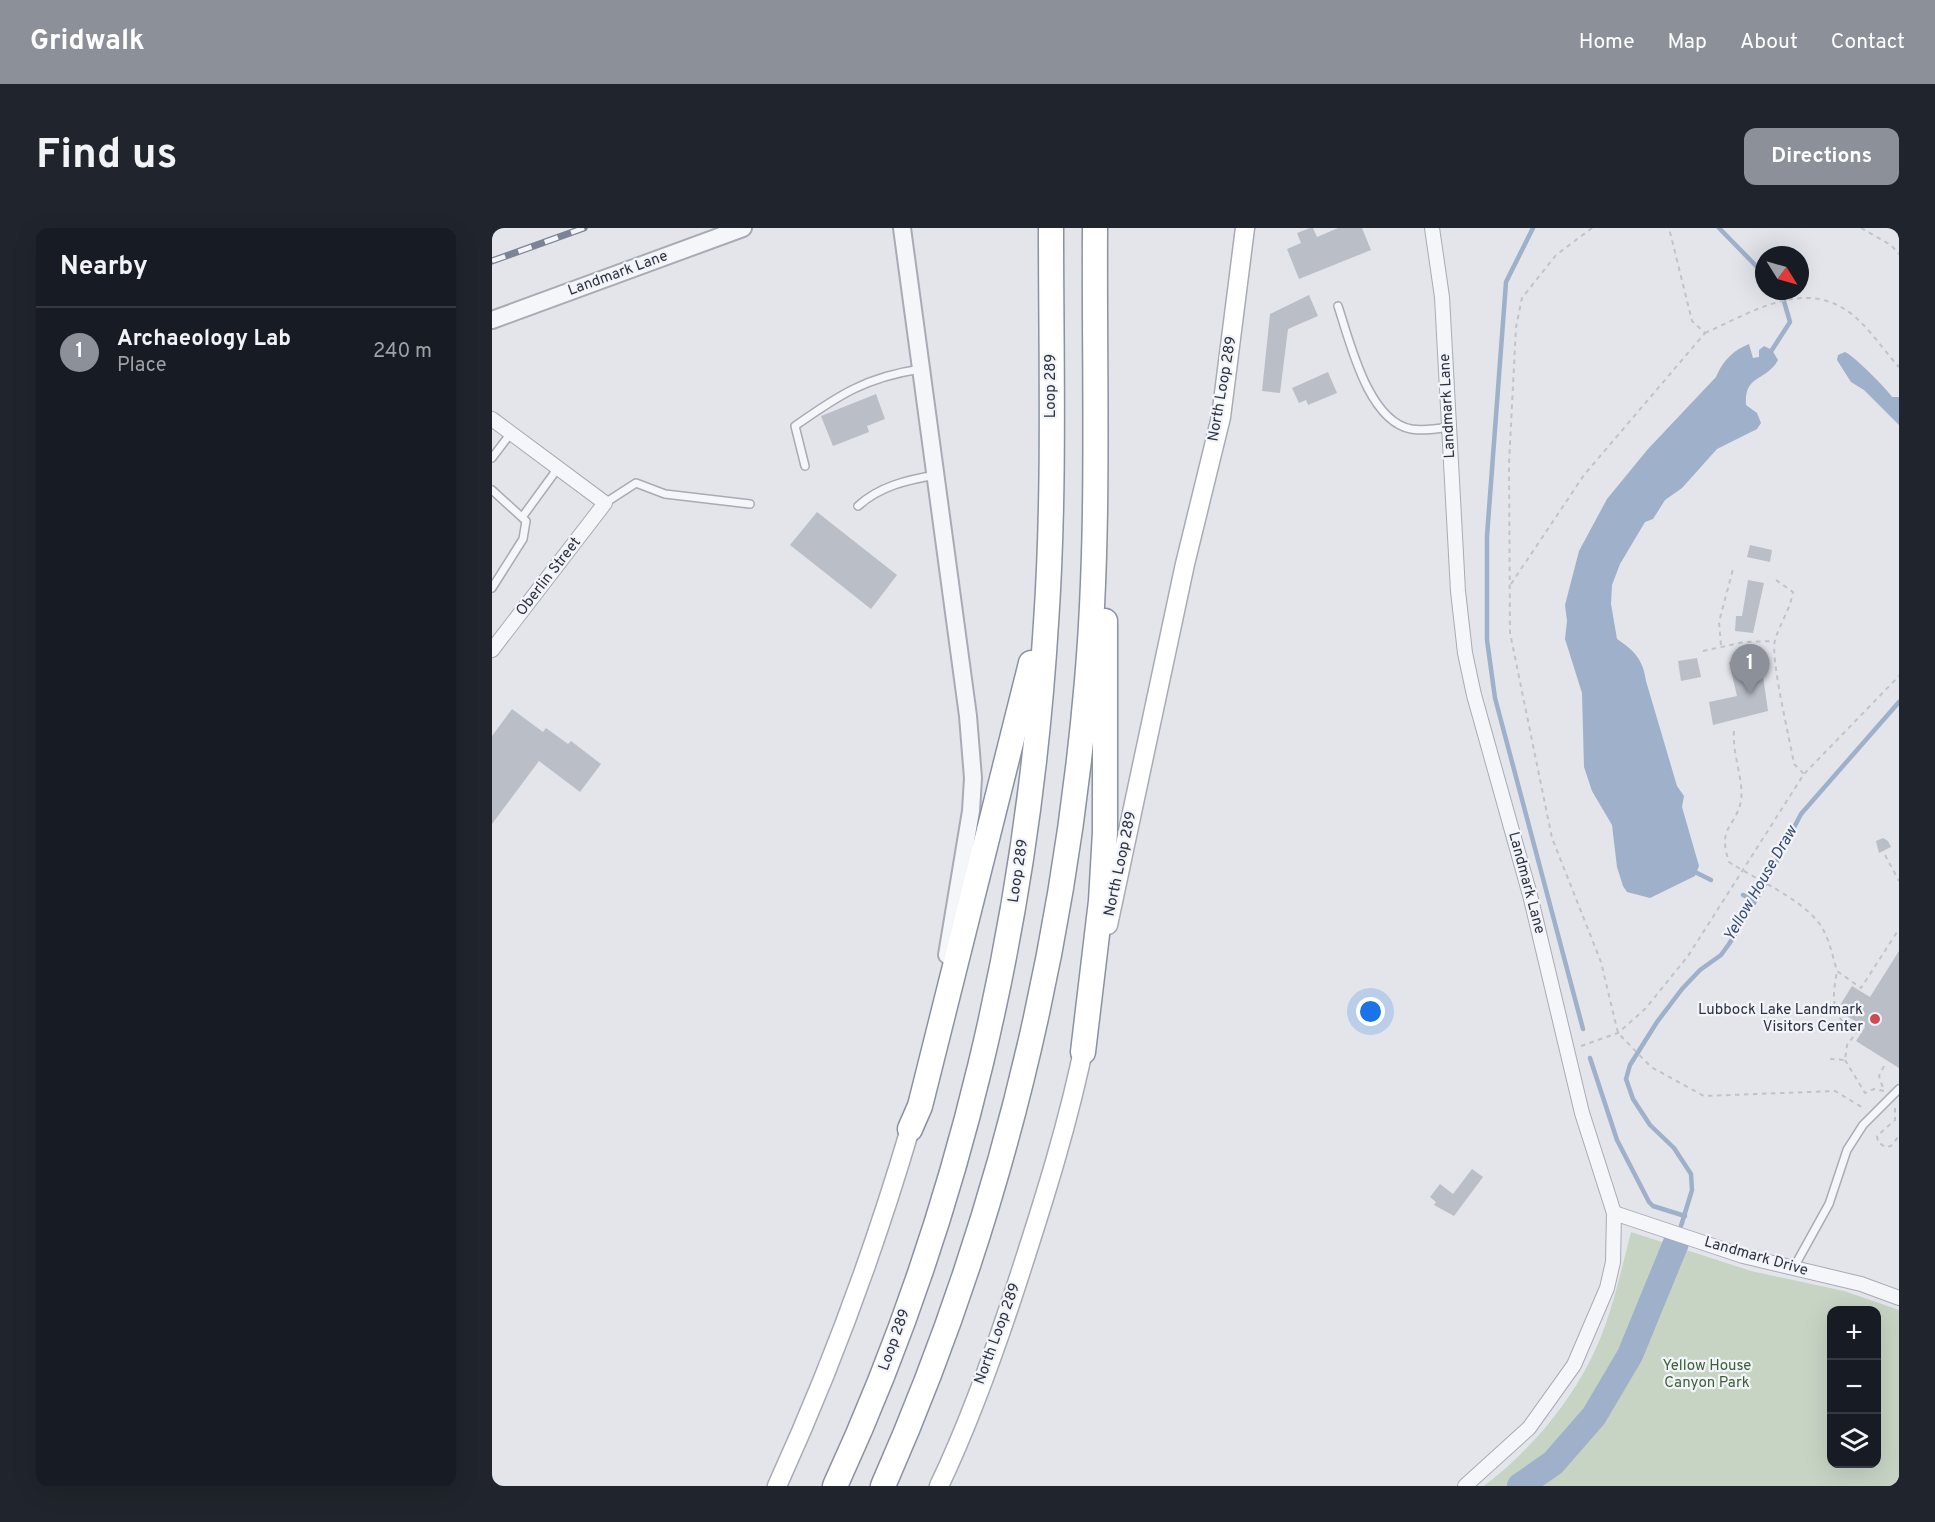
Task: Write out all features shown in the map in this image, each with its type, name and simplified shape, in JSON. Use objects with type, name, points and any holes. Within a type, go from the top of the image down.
[{"type":"highway","name":"Loop 289","points":[[835,1486],[876,1391],[921,1270],[952,1173],[995,1002],[1016,891],[1034,769],[1047,621],[1051,228]]},
{"type":"highway","points":[[883,1486],[949,1322],[993,1188],[1027,1062],[1054,929],[1070,832],[1087,678],[1092,587],[1095,431],[1095,228]]},
{"type":"highway","points":[[1083,1052],[1101,901],[1105,832],[1104,578],[1095,431]]},
{"type":"highway","points":[[910,1129],[920,1106],[1008,762],[1035,647],[1049,539]]},
{"type":"main road","name":"North Loop 289","points":[[939,1486],[1001,1331],[1016,1287],[1060,1145],[1083,1052],[1185,564],[1221,417],[1245,228]]},
{"type":"main road","points":[[777,1486],[841,1335],[872,1250],[910,1129]]},
{"type":"street","name":"Landmark Lane","points":[[492,320],[743,228]]},
{"type":"street","points":[[902,228],[968,716],[973,778],[964,866],[913,1104],[910,1129]]},
{"type":"street","name":"Landmark Lane","points":[[1432,228],[1442,297],[1458,591],[1465,653],[1474,695],[1530,895],[1582,1113],[1614,1213],[1613,1262],[1607,1288],[1574,1365],[1545,1409],[1528,1428],[1465,1486]]},
{"type":"street","points":[[492,419],[605,503]]},
{"type":"street","name":"Oberlin Street","points":[[492,650],[605,503]]},
{"type":"street","name":"Landmark Drive","points":[[1614,1213],[1743,1256],[1861,1284],[1899,1298]]},
{"type":"lane","points":[[1338,306],[1353,352],[1374,402],[1391,418],[1409,429],[1448,427]]},
{"type":"lane","points":[[805,466],[795,426],[846,390],[891,373],[921,369]]},
{"type":"lane","points":[[492,458],[511,433]]},
{"type":"lane","points":[[523,516],[558,468]]},
{"type":"lane","points":[[858,506],[869,496],[903,481],[936,475]]},
{"type":"lane","points":[[605,503],[636,483],[665,494],[750,504]]},
{"type":"lane","points":[[492,490],[526,521],[523,539],[492,588]]},
{"type":"lane","points":[[1793,1269],[1829,1204],[1847,1150],[1873,1114],[1899,1089]]},
{"type":"path","points":[[1592,228],[1556,255],[1522,298],[1516,327],[1509,463],[1510,633],[1552,838],[1601,962],[1618,1033],[1651,1067],[1704,1096],[1835,1091],[1873,1114]]},
{"type":"path","points":[[1669,228],[1692,321],[1706,333]]},
{"type":"path","points":[[1861,228],[1891,245],[1899,254]]},
{"type":"path","points":[[1510,585],[1584,474],[1706,333],[1774,302],[1817,299],[1841,307],[1866,329],[1899,367]]},
{"type":"path","points":[[1721,645],[1719,622],[1733,569]]},
{"type":"path","points":[[1776,579],[1793,592],[1786,618],[1774,641],[1775,662],[1794,764],[1804,774]]},
{"type":"path","points":[[1703,651],[1721,645],[1774,641]]},
{"type":"path","points":[[1567,1049],[1593,1044],[1618,1033],[1646,1008],[1688,956],[1804,774],[1899,676]]},
{"type":"path","points":[[1734,731],[1733,742],[1741,801],[1726,829],[1723,845],[1729,862],[1803,908],[1819,923],[1830,945],[1837,971],[1834,1002],[1836,1014],[1843,1024],[1856,1033],[1847,1045],[1845,1060],[1865,1093],[1874,1089],[1884,1091],[1879,1076],[1884,1066]]},
{"type":"path","points":[[1885,855],[1899,881]]},
{"type":"path","points":[[1837,971],[1861,988],[1899,929]]},
{"type":"path","points":[[1830,1059],[1845,1060]]},
{"type":"path","points":[[1899,1102],[1895,1107],[1895,1120],[1877,1136],[1878,1142],[1885,1147],[1891,1146],[1899,1136]]},
{"type":"green space","name":"Yellow House Canyon Park","points":[[1631,1232],[1751,1271],[1844,1291],[1899,1310],[1899,1486],[1484,1486],[1540,1434],[1571,1394],[1595,1350],[1616,1291]]},
{"type":"water","points":[[1749,344],[1753,358],[1759,357],[1759,350],[1764,346],[1772,350],[1778,360],[1768,372],[1752,383],[1746,395],[1746,405],[1757,413],[1761,423],[1757,429],[1717,449],[1682,488],[1665,500],[1653,519],[1645,522],[1620,564],[1612,585],[1611,604],[1617,639],[1633,652],[1643,667],[1677,786],[1684,796],[1682,807],[1699,866],[1695,876],[1650,898],[1627,892],[1623,886],[1617,867],[1612,825],[1592,791],[1584,767],[1582,693],[1565,639],[1567,621],[1565,605],[1579,551],[1607,499],[1648,449],[1716,377],[1729,357]]},
{"type":"water","points":[[1845,352],[1870,373],[1892,397],[1899,397],[1899,425],[1864,390],[1851,382],[1837,360],[1838,355]]},
{"type":"building","points":[[1313,228],[1317,237],[1338,228],[1362,228],[1371,250],[1299,279],[1287,249],[1301,243],[1297,233]]},
{"type":"building","points":[[1309,295],[1318,316],[1288,329],[1280,393],[1262,391],[1270,314]]},
{"type":"building","points":[[1328,372],[1337,393],[1308,405],[1306,400],[1299,403],[1292,388]]},
{"type":"building","points":[[876,394],[885,419],[867,426],[869,432],[833,446],[821,416]]},
{"type":"building","points":[[817,512],[897,575],[871,609],[790,545]]},
{"type":"building","points":[[1750,545],[1772,550],[1770,562],[1747,557]]},
{"type":"building","points":[[1748,580],[1764,583],[1753,633],[1735,631],[1736,616],[1742,616]]},
{"type":"building","points":[[1760,655],[1768,711],[1713,725],[1709,702],[1737,696],[1729,662]]},
{"type":"building","points":[[1697,658],[1701,677],[1681,681],[1678,661]]},
{"type":"building","points":[[512,709],[543,732],[546,728],[568,744],[571,741],[601,764],[580,792],[539,761],[492,824],[492,736]]},
{"type":"building","points":[[1883,838],[1891,847],[1879,853],[1876,841]]},
{"type":"building","name":"Lubbock Lake Landmark Visitors Center","points":[[1899,951],[1899,1068],[1856,1041],[1865,1027],[1837,1010],[1852,986],[1870,997]]},
{"type":"building","points":[[1472,1169],[1483,1177],[1454,1216],[1434,1205],[1436,1202],[1430,1197],[1440,1184],[1453,1194]]},
{"type":"waterway","points":[[1533,228],[1506,282],[1487,536],[1487,640],[1495,698],[1583,1029]]},
{"type":"waterway","points":[[1719,228],[1755,265]]},
{"type":"waterway","points":[[1770,353],[1790,322],[1784,300]]},
{"type":"waterway","name":"Yellow House Draw","points":[[1681,1226],[1692,1190],[1691,1174],[1674,1148],[1650,1125],[1633,1099],[1626,1079],[1630,1065],[1657,1022],[1682,989],[1700,970],[1721,955],[1729,944],[1763,888],[1801,814],[1899,702]]},
{"type":"waterway","points":[[1691,870],[1711,880]]},
{"type":"waterway","points":[[1743,895],[1755,901]]},
{"type":"waterway","points":[[1590,1058],[1617,1140],[1649,1202],[1653,1206],[1685,1216]]},
{"type":"waterway","name":"Yellow House Draw","points":[[1520,1486],[1553,1463],[1594,1416],[1630,1355],[1676,1243]]},
{"type":"railway","points":[[492,261],[584,228]]},
{"type":"place","name":"Archaeology Lab","points":[[1750,694]]},
{"type":"place","name":"Lubbock Lake Landmark Visitors Center","points":[[1875,1019]]}]
